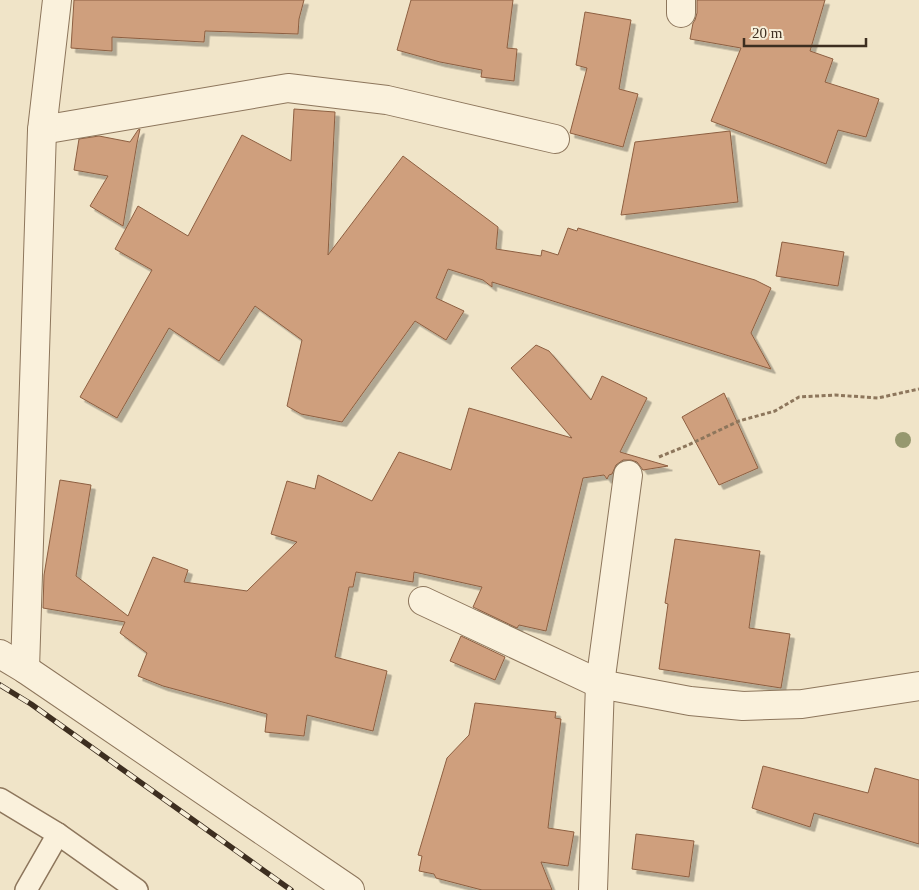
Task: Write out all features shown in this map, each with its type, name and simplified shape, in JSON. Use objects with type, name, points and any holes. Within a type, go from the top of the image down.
[{"type":"street","points":[[25,669],[42,130],[56,0]]},
{"type":"street","points":[[42,130],[288,88],[387,100],[555,139]]},
{"type":"street","points":[[593,890],[600,684],[628,475]]},
{"type":"street","points":[[423,601],[600,684],[690,701],[743,706],[802,704],[919,686]]},
{"type":"street","points":[[0,654],[25,669],[350,890]]},
{"type":"lane","points":[[0,799],[58,834],[137,890]]},
{"type":"lane","points":[[26,890],[58,834]]},
{"type":"path","points":[[628,475],[662,455],[739,421],[775,411],[799,397],[878,398],[919,389]]},
{"type":"building","points":[[74,0],[304,0],[299,19],[298,34],[205,31],[204,42],[112,37],[112,51],[71,48]]},
{"type":"building","points":[[411,0],[513,0],[507,48],[517,49],[514,81],[481,77],[482,70],[440,62],[397,50]]},
{"type":"building","points":[[697,0],[825,0],[810,51],[833,59],[825,82],[879,99],[866,137],[838,130],[826,164],[711,121],[741,48],[690,39],[697,13]]},
{"type":"building","points":[[585,12],[631,20],[619,89],[638,94],[623,147],[570,133],[587,68],[576,65]]},
{"type":"building","points":[[294,109],[335,112],[328,255],[403,156],[498,227],[496,249],[541,256],[542,250],[558,255],[568,228],[577,231],[578,228],[755,280],[771,288],[751,333],[771,369],[492,282],[492,287],[483,280],[448,269],[436,298],[464,311],[446,340],[415,321],[342,422],[301,414],[287,406],[302,340],[255,306],[219,361],[169,328],[117,418],[80,397],[152,270],[115,249],[138,206],[188,236],[242,135],[291,161]]},
{"type":"building","points":[[140,129],[123,226],[90,206],[108,176],[74,170],[79,139],[99,136],[130,142]]},
{"type":"building","points":[[730,131],[738,202],[621,215],[635,142]]},
{"type":"building","points":[[782,242],[844,252],[838,286],[776,276]]},
{"type":"building","points":[[536,345],[549,351],[591,400],[602,376],[647,398],[620,452],[668,466],[643,470],[637,462],[623,460],[616,465],[612,474],[607,479],[604,475],[583,478],[546,631],[519,625],[517,628],[473,607],[482,587],[414,572],[413,582],[356,572],[353,587],[349,587],[335,657],[387,671],[373,731],[307,715],[304,736],[265,732],[267,714],[163,686],[138,676],[147,653],[120,633],[125,622],[43,608],[44,575],[60,480],[91,485],[76,576],[128,616],[153,557],[188,570],[184,582],[247,591],[297,542],[271,534],[287,481],[315,489],[318,475],[372,501],[399,452],[451,470],[469,408],[572,438],[511,368]]},
{"type":"building","points":[[724,393],[758,468],[719,485],[682,417]]},
{"type":"building","points":[[675,539],[760,551],[749,628],[790,634],[781,688],[659,669],[668,604],[665,603]]},
{"type":"building","points":[[461,636],[505,657],[495,680],[450,661]]},
{"type":"building","points":[[475,703],[556,712],[555,718],[561,719],[548,828],[574,832],[568,866],[541,862],[552,890],[482,890],[436,878],[434,874],[419,871],[422,856],[418,855],[447,758],[469,735]]},
{"type":"building","points":[[763,766],[868,793],[875,768],[919,780],[919,844],[814,813],[810,827],[752,808]]},
{"type":"building","points":[[636,834],[694,841],[689,877],[632,869]]},
{"type":"railway","points":[[0,685],[31,704],[291,890]]}]
